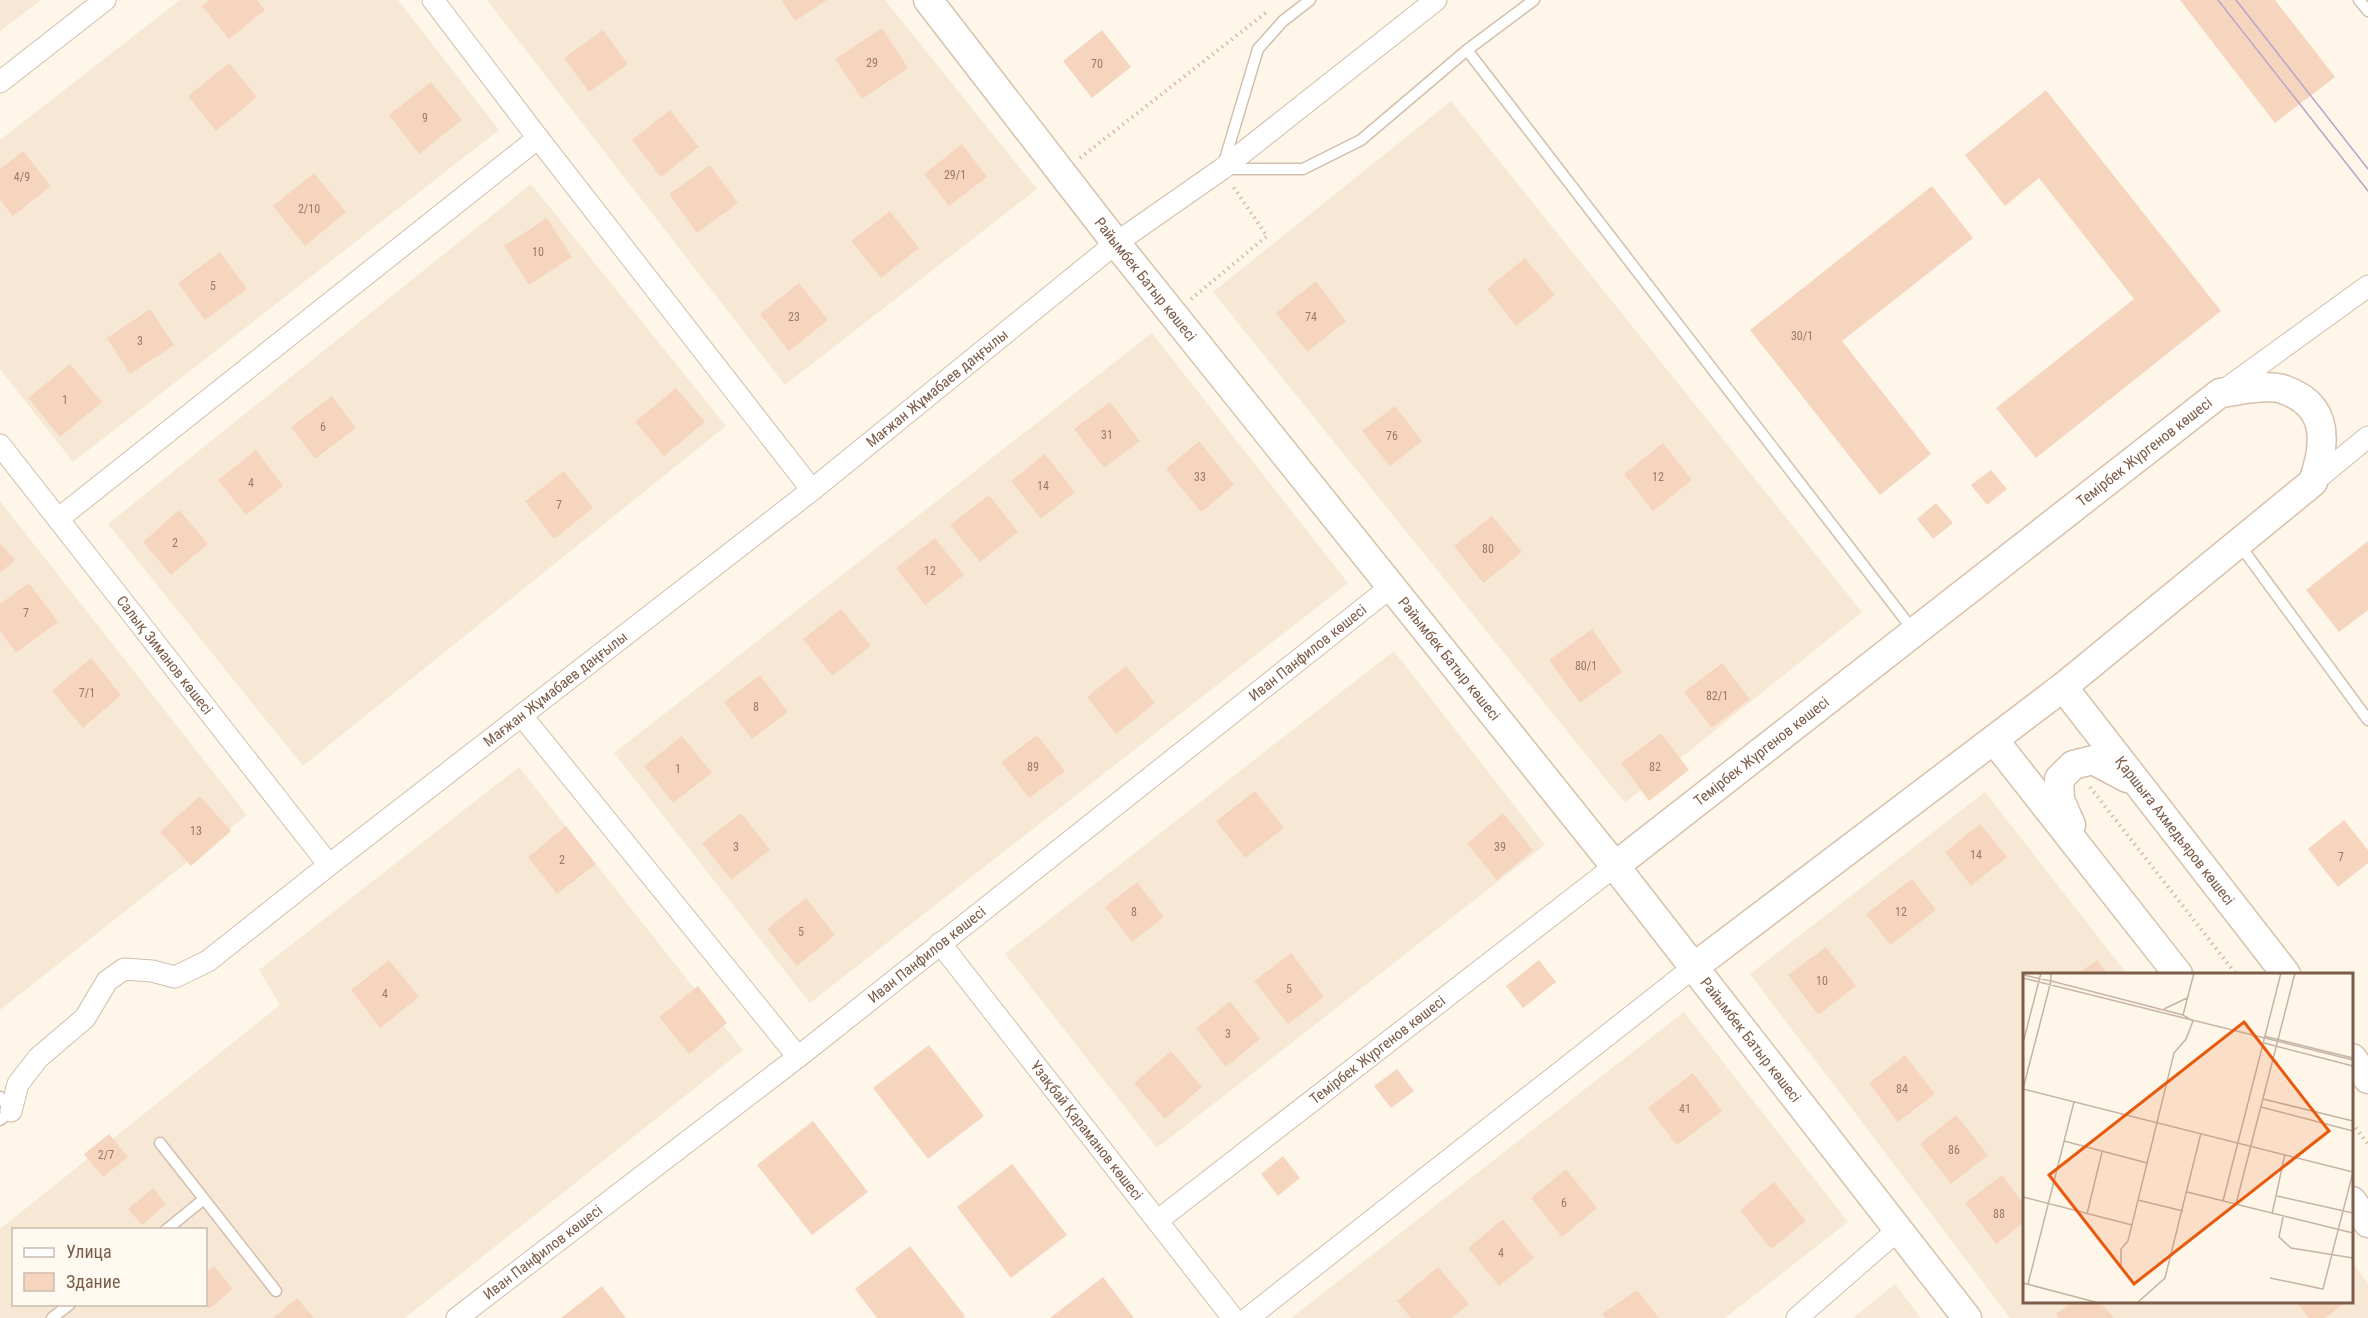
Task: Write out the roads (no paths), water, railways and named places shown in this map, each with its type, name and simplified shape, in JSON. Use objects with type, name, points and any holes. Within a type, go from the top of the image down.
[{"type":"street","points":[[0,82],[105,0]]},
{"type":"street","points":[[433,0],[812,490]]},
{"type":"street","name":"Райымбек Батыр көшесі","points":[[928,0],[1173,315],[1616,866],[1967,1318]]},
{"type":"street","name":"Мағжан Жұмабаев даңғылы","points":[[4,1109],[18,1084],[38,1058],[84,1018],[107,981],[124,969],[152,971],[175,977],[208,961],[812,490],[1116,243],[1222,169],[1436,0]]},
{"type":"street","points":[[58,519],[538,138]]},
{"type":"street","name":"Темірбек Жүргенов көшесі","points":[[1157,1221],[1616,866],[2220,393],[2368,286]]},
{"type":"street","points":[[2220,393],[2258,388],[2284,389],[2310,404],[2324,434],[2322,458],[2313,482]]},
{"type":"street","points":[[1248,1318],[1694,968],[2063,687],[2368,437]]},
{"type":"street","name":"Салық Зиманов көшесі","points":[[0,445],[329,865]]},
{"type":"street","name":"Иван Панфилов көшесі","points":[[457,1318],[798,1057],[1392,586]]},
{"type":"street","name":"Қаршыға Ахмедьяров көшесі","points":[[2063,687],[2142,792],[2284,973]]},
{"type":"street","points":[[522,716],[798,1057]]},
{"type":"street","points":[[1994,740],[2176,973]]},
{"type":"street","points":[[2085,854],[2060,800],[2059,778],[2073,765],[2093,759],[2125,777],[2142,792]]},
{"type":"street","name":"Ұзақбай Қараманов көшесі","points":[[940,944],[1233,1318]]},
{"type":"street","points":[[2353,1059],[2368,1079]]},
{"type":"street","points":[[2353,1202],[2368,1223]]},
{"type":"street","points":[[1797,1318],[1899,1229]]},
{"type":"lane","points":[[1310,0],[1283,21],[1258,49],[1222,169],[1303,169],[1361,140],[1467,50],[1534,0]]},
{"type":"lane","points":[[2359,0],[2368,11]]},
{"type":"lane","points":[[1467,50],[1915,632]]},
{"type":"lane","points":[[2239,544],[2368,720]]},
{"type":"lane","points":[[160,1143],[276,1291]]},
{"type":"lane","points":[[168,1228],[204,1199]]},
{"type":"lane","points":[[52,1318],[69,1306]]},
{"type":"tram line","points":[[2218,0],[2368,191]]},
{"type":"tram line","points":[[2236,0],[2368,169]]}]
